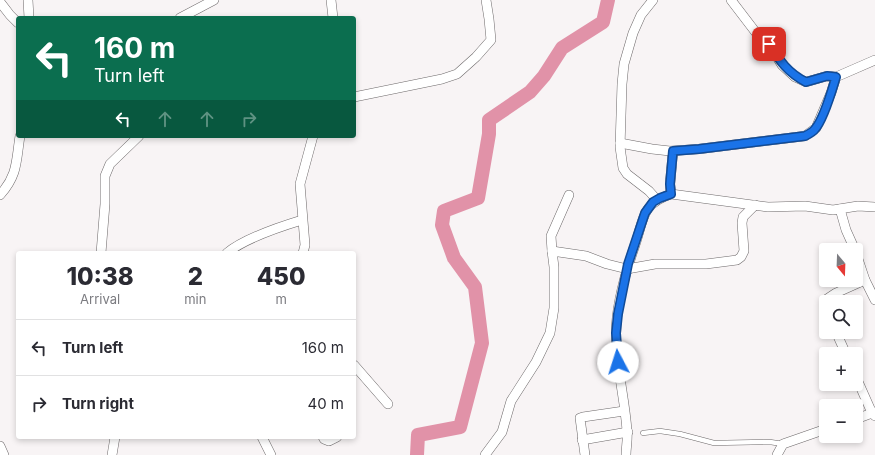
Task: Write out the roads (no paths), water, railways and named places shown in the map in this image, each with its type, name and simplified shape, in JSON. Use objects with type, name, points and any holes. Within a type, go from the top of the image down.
[{"type":"street","points":[[28,0],[29,16]]},
{"type":"street","points":[[184,16],[214,0]]},
{"type":"street","points":[[331,0],[333,16]]},
{"type":"street","points":[[356,97],[442,79],[457,74],[476,57],[491,40],[486,0]]},
{"type":"street","points":[[653,0],[641,15],[633,33],[624,64],[620,143],[623,168],[627,174],[649,191],[657,200]]},
{"type":"street","points":[[731,0],[757,34],[769,44],[782,65],[795,77],[806,82],[827,76],[836,77],[875,60]]},
{"type":"street","points":[[0,2],[16,21]]},
{"type":"street","points":[[620,143],[673,151],[805,136],[816,128],[836,77]]},
{"type":"street","points":[[0,195],[9,185],[16,169],[20,138]]},
{"type":"street","points":[[101,251],[105,204],[105,176],[110,164],[137,138]]},
{"type":"street","points":[[304,251],[305,245],[300,184],[312,138]]},
{"type":"street","points":[[671,194],[670,184],[673,151]]},
{"type":"street","points":[[626,455],[628,432],[624,411],[616,333],[618,314],[627,269],[645,213],[653,202],[671,194],[768,207],[805,206],[833,210],[858,206],[875,208]]},
{"type":"street","points":[[484,455],[502,432],[511,401],[536,362],[550,333],[554,308],[554,267],[550,236],[569,195]]},
{"type":"street","points":[[552,251],[586,256],[607,264],[627,269],[655,264],[706,264],[737,260],[741,257],[744,251],[743,217],[755,206]]},
{"type":"street","points":[[840,209],[846,230],[852,243]]},
{"type":"street","points":[[229,251],[235,246],[253,238],[302,220]]},
{"type":"street","points":[[863,274],[875,300]]},
{"type":"street","points":[[833,295],[865,280]]},
{"type":"street","points":[[356,367],[388,404]]},
{"type":"street","points":[[863,391],[874,414],[863,417]]},
{"type":"street","points":[[585,455],[580,418],[583,416],[624,411]]},
{"type":"street","points":[[777,455],[783,444],[819,431]]},
{"type":"street","points":[[582,440],[628,432]]},
{"type":"street","points":[[112,455],[115,439]]},
{"type":"street","points":[[263,439],[271,455]]},
{"type":"street","points":[[324,439],[329,441],[333,439]]},
{"type":"street","points":[[0,446],[4,455]]},
{"type":"lane","points":[[643,432],[660,431],[680,434],[714,443],[770,442],[783,444]]},
{"type":"waterway","points":[[417,455],[418,435],[460,427],[482,343],[475,287],[454,258],[442,225],[444,211],[478,198],[489,134],[489,120],[530,92],[544,76],[562,48],[603,22],[608,0]]}]
